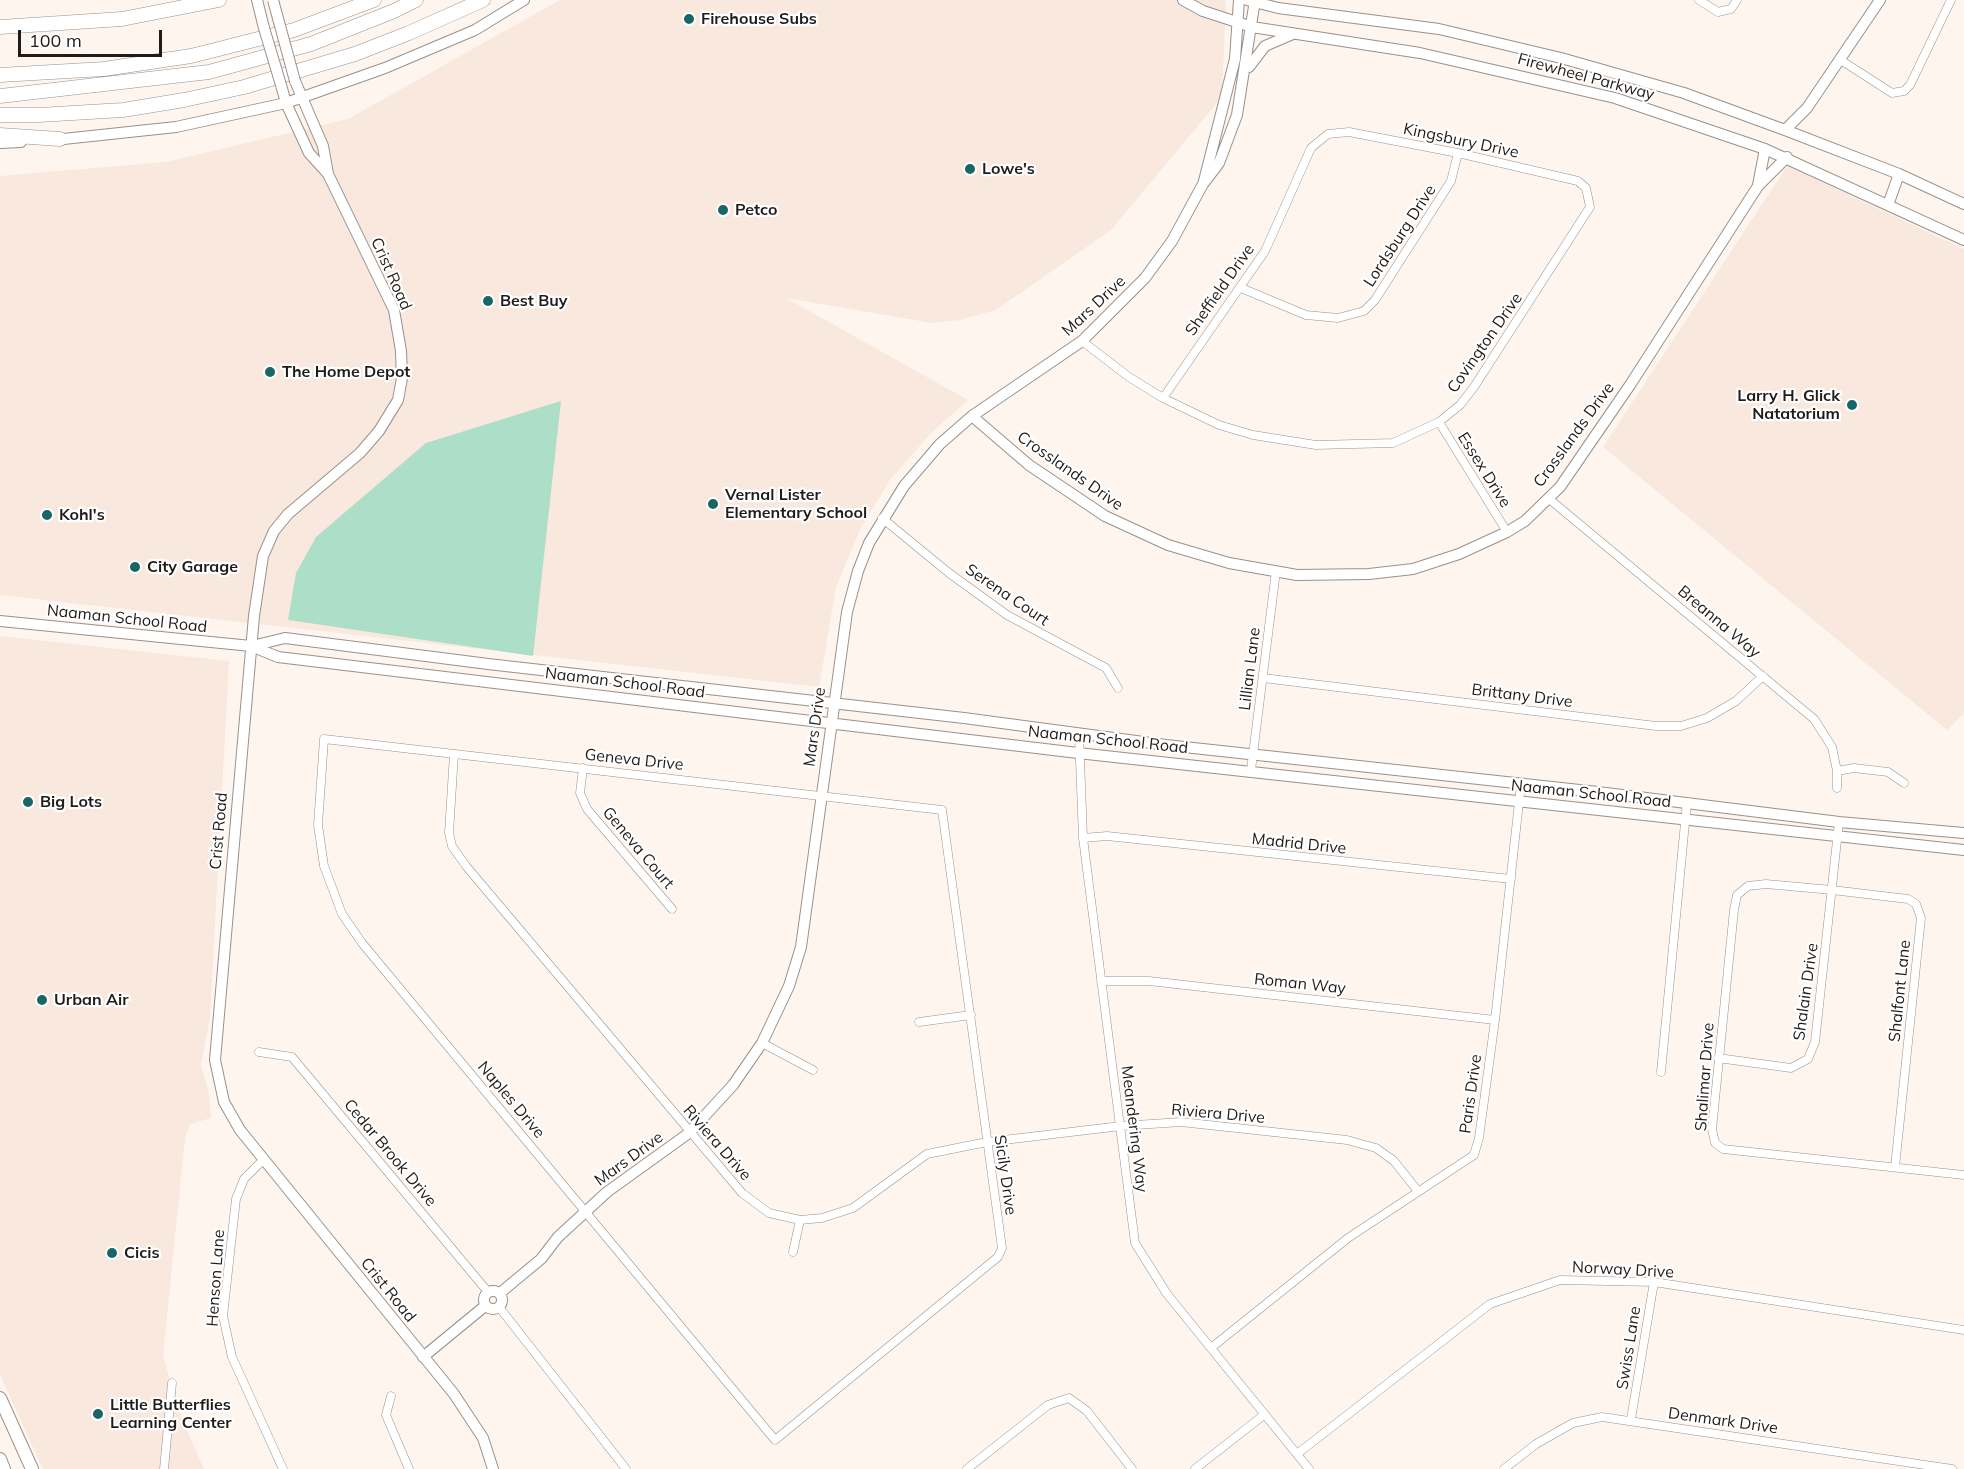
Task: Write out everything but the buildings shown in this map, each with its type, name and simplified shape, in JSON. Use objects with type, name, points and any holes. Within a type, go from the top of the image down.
[{"type":"highway","points":[[0,27],[122,19],[219,0]]},
{"type":"highway","points":[[0,75],[104,69],[191,56],[294,30],[374,0]]},
{"type":"highway","points":[[0,96],[168,78],[251,62],[311,44],[416,0]]},
{"type":"highway","points":[[0,115],[123,110],[244,87],[355,54],[483,0]]},
{"type":"highway","points":[[0,135],[60,140]]},
{"type":"main road","name":"Crist Road","points":[[257,0],[286,103],[309,153],[328,174]]},
{"type":"main road","name":"Crist Road","points":[[273,0],[295,81],[323,146],[328,174],[394,310],[401,351],[402,378],[398,400],[379,431],[360,453],[288,514],[274,531],[263,556],[251,646],[214,1060],[224,1102],[240,1130],[454,1394],[483,1438],[493,1469]]},
{"type":"main road","points":[[0,142],[60,140],[176,127],[286,103],[386,69],[464,34],[524,0]]},
{"type":"main road","name":"Firewheel Parkway","points":[[1183,0],[1252,27],[1420,53],[1554,82],[1615,98],[1765,149],[1964,240]]},
{"type":"main road","name":"Mars Drive","points":[[1203,184],[1207,160],[1235,59],[1239,0]]},
{"type":"main road","points":[[1785,130],[1807,108],[1880,0]]},
{"type":"main road","name":"Firewheel Parkway","points":[[1252,1],[1306,12],[1439,29],[1561,58],[1684,93],[1899,174],[1964,204]]},
{"type":"main road","name":"Mars Drive","points":[[500,1293],[541,1259],[585,1211],[624,1179],[690,1133],[733,1085],[762,1043],[789,986],[801,947],[812,879],[830,722],[851,593],[869,543],[882,518],[916,471],[972,416],[1082,341],[1145,278],[1172,241],[1203,184],[1219,163],[1237,115],[1252,27],[1252,1]]},
{"type":"main road","points":[[1245,75],[1265,45],[1295,33]]},
{"type":"main road","points":[[1807,108],[1804,131],[1810,139]]},
{"type":"main road","name":"Crosslands Drive","points":[[1758,186],[1765,149]]},
{"type":"main road","name":"Crosslands Drive","points":[[972,416],[1029,465],[1105,516],[1168,545],[1229,563],[1297,575],[1357,574],[1413,569],[1459,554],[1506,532],[1525,521],[1560,487],[1758,186],[1786,158]]},
{"type":"main road","points":[[1888,205],[1899,174]]},
{"type":"main road","name":"Naaman School Road","points":[[0,621],[251,646],[279,657],[1078,753],[1251,770],[1964,850]]},
{"type":"main road","name":"Naaman School Road","points":[[251,646],[285,638],[488,664],[833,702],[1079,734],[1687,802],[1839,822],[1964,833]]},
{"type":"main road","points":[[494,1290],[500,1293],[502,1300],[499,1307],[493,1309],[485,1306],[483,1298],[488,1292],[494,1290]]},
{"type":"main road","points":[[423,1357],[485,1306]]},
{"type":"main road","points":[[0,1398],[32,1469]]},
{"type":"main road","points":[[0,1459],[4,1469]]},
{"type":"street","points":[[1699,0],[1718,12],[1731,9],[1737,0]]},
{"type":"street","points":[[1839,60],[1892,93],[1904,91],[1910,85],[1951,0]]},
{"type":"street","name":"Kingsbury Drive","points":[[1328,134],[1349,132],[1458,153],[1578,181],[1586,188]]},
{"type":"street","name":"Sheffield Drive","points":[[1163,398],[1265,251],[1311,148],[1328,134]]},
{"type":"street","name":"Lordsburg Drive","points":[[1241,288],[1277,306],[1306,315],[1338,318],[1364,311],[1375,300],[1399,265],[1451,181],[1458,153]]},
{"type":"street","name":"Covington Drive","points":[[1082,341],[1129,377],[1163,398],[1219,425],[1253,435],[1316,445],[1392,443],[1439,422],[1460,405],[1474,387],[1590,207],[1586,188]]},
{"type":"street","name":"Essex Drive","points":[[1439,422],[1506,532]]},
{"type":"street","name":"Breanna Way","points":[[1548,498],[1763,676],[1821,728],[1832,747],[1838,771],[1837,788]]},
{"type":"street","name":"Serena Court","points":[[882,518],[949,573],[1007,615],[1106,668],[1118,688]]},
{"type":"street","name":"Lillian Lane","points":[[1251,770],[1276,571]]},
{"type":"street","name":"Brittany Drive","points":[[1263,678],[1656,726],[1681,726],[1707,718],[1736,701],[1763,676]]},
{"type":"street","name":"Meandering Way","points":[[1079,734],[1083,838],[1134,1243],[1167,1294],[1309,1469]]},
{"type":"street","name":"Geneva Drive","points":[[324,739],[942,810]]},
{"type":"street","name":"Naples Drive","points":[[324,739],[318,825],[324,866],[342,914],[370,952],[775,1440]]},
{"type":"street","name":"Riviera Drive","points":[[454,754],[449,820],[452,846],[494,901],[690,1133],[742,1193],[769,1213],[800,1220],[822,1218],[853,1208],[927,1154],[987,1142],[1121,1126],[1181,1122],[1347,1140],[1376,1148],[1394,1161],[1417,1190]]},
{"type":"street","name":"Geneva Court","points":[[583,768],[580,793],[587,809],[672,909]]},
{"type":"street","points":[[1838,771],[1854,768],[1887,772],[1904,783]]},
{"type":"street","name":"Paris Drive","points":[[1211,1348],[1348,1238],[1417,1190],[1474,1155],[1479,1138],[1495,1020],[1521,784]]},
{"type":"street","points":[[1661,1072],[1687,802]]},
{"type":"street","name":"Sicily Drive","points":[[775,1440],[999,1257],[1002,1248],[942,810]]},
{"type":"street","points":[[1839,822],[1839,836]]},
{"type":"street","name":"Madrid Drive","points":[[1083,838],[1107,836],[1511,879]]},
{"type":"street","name":"Shalain Drive","points":[[1718,1058],[1791,1068],[1808,1059],[1815,1042],[1839,836]]},
{"type":"street","name":"Shalimar Drive","points":[[1832,890],[1766,884],[1748,886],[1737,895],[1718,1058],[1712,1130],[1715,1143],[1723,1149],[1964,1175]]},
{"type":"street","name":"Shalfont Lane","points":[[1832,890],[1908,899],[1916,904],[1921,918],[1895,1167]]},
{"type":"street","name":"Roman Way","points":[[1101,981],[1149,981],[1495,1020]]},
{"type":"street","points":[[919,1022],[971,1014]]},
{"type":"street","points":[[762,1043],[813,1070]]},
{"type":"street","name":"Cedar Brook Drive","points":[[259,1052],[292,1057],[488,1292]]},
{"type":"street","name":"Henson Lane","points":[[264,1159],[244,1179],[236,1199],[223,1316],[232,1358],[282,1469]]},
{"type":"street","points":[[793,1252],[800,1220]]},
{"type":"street","name":"Norway Drive","points":[[1297,1454],[1490,1304],[1560,1280],[1654,1282],[1964,1330]]},
{"type":"street","name":"Swiss Lane","points":[[1631,1419],[1654,1282]]},
{"type":"street","points":[[499,1307],[626,1469]]},
{"type":"street","points":[[164,1469],[172,1383]]},
{"type":"street","points":[[391,1395],[386,1415],[409,1469]]},
{"type":"street","points":[[967,1469],[1056,1400],[1069,1398],[1087,1411],[1132,1469]]},
{"type":"street","points":[[1195,1469],[1265,1414]]},
{"type":"street","name":"Denmark Drive","points":[[1504,1469],[1536,1444],[1573,1423],[1602,1417],[1631,1419],[1952,1469]]},
{"type":"shaded area","points":[[560,0],[1226,0],[1222,97],[1111,230],[996,310],[960,320],[932,323],[786,298],[968,400],[931,433],[890,480],[861,528],[836,587],[819,687],[0,595],[0,176],[166,162],[348,119]]},
{"type":"shaded area","name":"Larry H. Glick Natatorium","points":[[1787,166],[1964,249],[1964,713],[1947,730],[1603,447]]},
{"type":"shaded area","points":[[0,636],[229,661],[210,1017],[201,1065],[209,1093],[211,1118],[190,1124],[185,1138],[163,1356],[181,1417],[204,1469],[43,1469],[0,1375]]},
{"type":"green space","points":[[561,401],[533,656],[288,620],[296,573],[316,537],[426,443]]},
{"type":"place","name":"Firehouse Subs","points":[[689,19]]},
{"type":"place","name":"Lowe's","points":[[970,169]]},
{"type":"place","name":"Petco","points":[[723,210]]},
{"type":"place","name":"Best Buy","points":[[488,301]]},
{"type":"place","name":"The Home Depot","points":[[270,372]]},
{"type":"place","name":"Larry H. Glick Natatorium","points":[[1852,405]]},
{"type":"place","name":"Vernal Lister Elementary School","points":[[713,504]]},
{"type":"place","name":"Kohl's","points":[[47,515]]},
{"type":"place","name":"City Garage","points":[[135,567]]},
{"type":"place","name":"Big Lots","points":[[28,802]]},
{"type":"place","name":"Urban Air","points":[[42,1000]]},
{"type":"place","name":"Cicis","points":[[112,1253]]},
{"type":"place","name":"Little Butterflies Learning Center","points":[[98,1414]]}]
